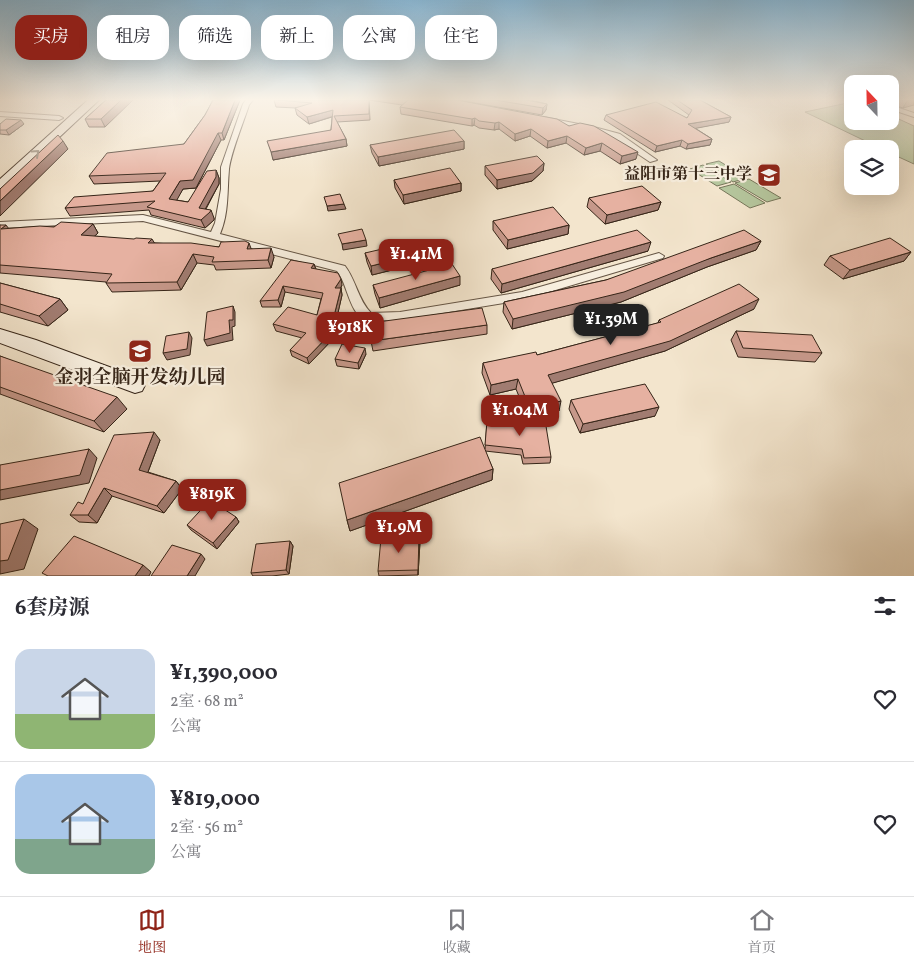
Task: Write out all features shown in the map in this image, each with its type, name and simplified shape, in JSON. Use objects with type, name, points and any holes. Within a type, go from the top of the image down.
[{"type":"main road","points":[[0,170],[49,127]]},
{"type":"main road","points":[[0,186],[65,127]]},
{"type":"main road","points":[[0,336],[30,345],[135,385]]},
{"type":"street","points":[[215,235],[220,223],[225,189],[225,166],[238,127]]},
{"type":"street","points":[[584,127],[617,136],[653,160]]},
{"type":"street","points":[[0,225],[143,218],[215,235],[341,268],[349,276],[361,311],[368,317],[400,316],[522,296],[659,256]]},
{"type":"green space","points":[[836,127],[844,127],[844,130],[899,130],[899,127],[914,127],[914,164],[899,157],[899,140],[863,140]]},
{"type":"green space","points":[[719,161],[747,178],[733,182],[706,164]]},
{"type":"green space","points":[[703,165],[731,182],[717,186],[690,169]]},
{"type":"green space","points":[[749,179],[781,198],[767,202],[735,183]]},
{"type":"green space","points":[[734,184],[765,203],[750,208],[719,188]]},
{"type":"building","points":[[0,127],[11,127],[6,130],[0,130]]},
{"type":"building","points":[[196,127],[224,127],[222,133],[218,133],[193,180],[180,181],[169,199],[188,202],[207,171],[216,170],[216,177],[199,208],[211,210],[201,220],[147,207],[155,201],[65,208],[74,197],[153,191],[166,173],[89,176],[107,153],[184,144]]},
{"type":"building","points":[[331,127],[340,127],[346,139],[271,152],[267,141],[331,130]]},
{"type":"building","points":[[506,127],[595,127],[638,152],[622,156],[602,143],[586,148],[567,136],[548,141],[531,129],[515,134]]},
{"type":"building","points":[[626,127],[693,127],[712,139],[688,144],[682,140],[657,146]]},
{"type":"building","points":[[454,130],[464,141],[378,157],[370,145]]},
{"type":"building","points":[[58,135],[63,141],[0,201],[0,189]]},
{"type":"building","points":[[537,156],[544,163],[533,173],[497,180],[485,166]]},
{"type":"building","points":[[450,168],[461,183],[403,195],[394,180]]},
{"type":"building","points":[[642,186],[661,202],[607,215],[589,198]]},
{"type":"building","points":[[340,194],[344,204],[327,206],[324,197]]},
{"type":"building","points":[[553,207],[569,225],[508,240],[493,221]]},
{"type":"building","points":[[61,222],[93,224],[81,235],[152,239],[148,243],[191,243],[219,247],[221,242],[245,241],[249,243],[247,249],[271,248],[268,260],[212,262],[214,257],[193,254],[177,282],[106,283],[112,274],[0,265],[0,225],[6,225],[1,229],[40,226],[54,227]]},
{"type":"building","points":[[362,229],[366,240],[342,244],[338,234]]},
{"type":"building","points":[[637,230],[651,242],[502,284],[492,269]]},
{"type":"building","points":[[744,230],[761,241],[711,258],[624,292],[513,319],[504,302],[606,280]]},
{"type":"building","points":[[890,238],[911,252],[850,270],[830,256]]},
{"type":"building","points":[[417,241],[424,253],[371,266],[365,253]]},
{"type":"building","points":[[291,260],[314,264],[311,268],[338,273],[341,279],[335,288],[341,288],[333,320],[351,323],[344,337],[330,334],[307,358],[290,350],[306,333],[273,324],[288,307],[317,315],[323,293],[283,286],[278,300],[260,301]]},
{"type":"building","points":[[452,264],[460,276],[379,298],[373,285]]},
{"type":"building","points":[[0,283],[60,299],[39,316],[0,304]]},
{"type":"building","points":[[739,284],[759,299],[670,341],[548,375],[561,401],[539,406],[535,397],[526,399],[518,379],[491,385],[483,363],[536,352],[537,355],[661,322],[659,320]]},
{"type":"building","points":[[233,306],[233,320],[229,320],[230,333],[204,340],[207,312]]},
{"type":"building","points":[[482,308],[487,325],[371,341],[370,323]]},
{"type":"building","points":[[736,331],[812,335],[822,353],[743,348]]},
{"type":"building","points":[[189,332],[187,349],[163,353],[166,336]]},
{"type":"building","points":[[342,344],[365,348],[358,363],[335,359]]},
{"type":"building","points":[[0,356],[117,397],[94,421],[0,387]]},
{"type":"building","points":[[645,384],[659,407],[583,424],[571,400]]},
{"type":"building","points":[[545,420],[551,457],[524,458],[522,449],[485,445],[487,421]]},
{"type":"building","points":[[154,432],[139,470],[176,481],[157,506],[104,488],[88,515],[70,515],[78,502],[83,504],[114,435]]},
{"type":"building","points":[[480,437],[493,469],[347,520],[339,483]]},
{"type":"building","points":[[89,449],[80,475],[0,490],[0,465]]},
{"type":"building","points":[[210,500],[236,517],[213,543],[187,525]]},
{"type":"building","points":[[24,519],[8,560],[0,561],[0,524]]},
{"type":"building","points":[[74,536],[143,565],[135,576],[48,576],[42,573]]},
{"type":"building","points":[[419,537],[418,570],[378,571],[381,538]]},
{"type":"building","points":[[290,541],[286,570],[251,573],[256,544]]},
{"type":"building","points":[[172,545],[201,554],[187,576],[151,576]]},
{"type":"place","name":"益阳市第十三中学","points":[[769,175]]},
{"type":"place","name":"金羽全脑开发幼儿园","points":[[140,351]]}]
